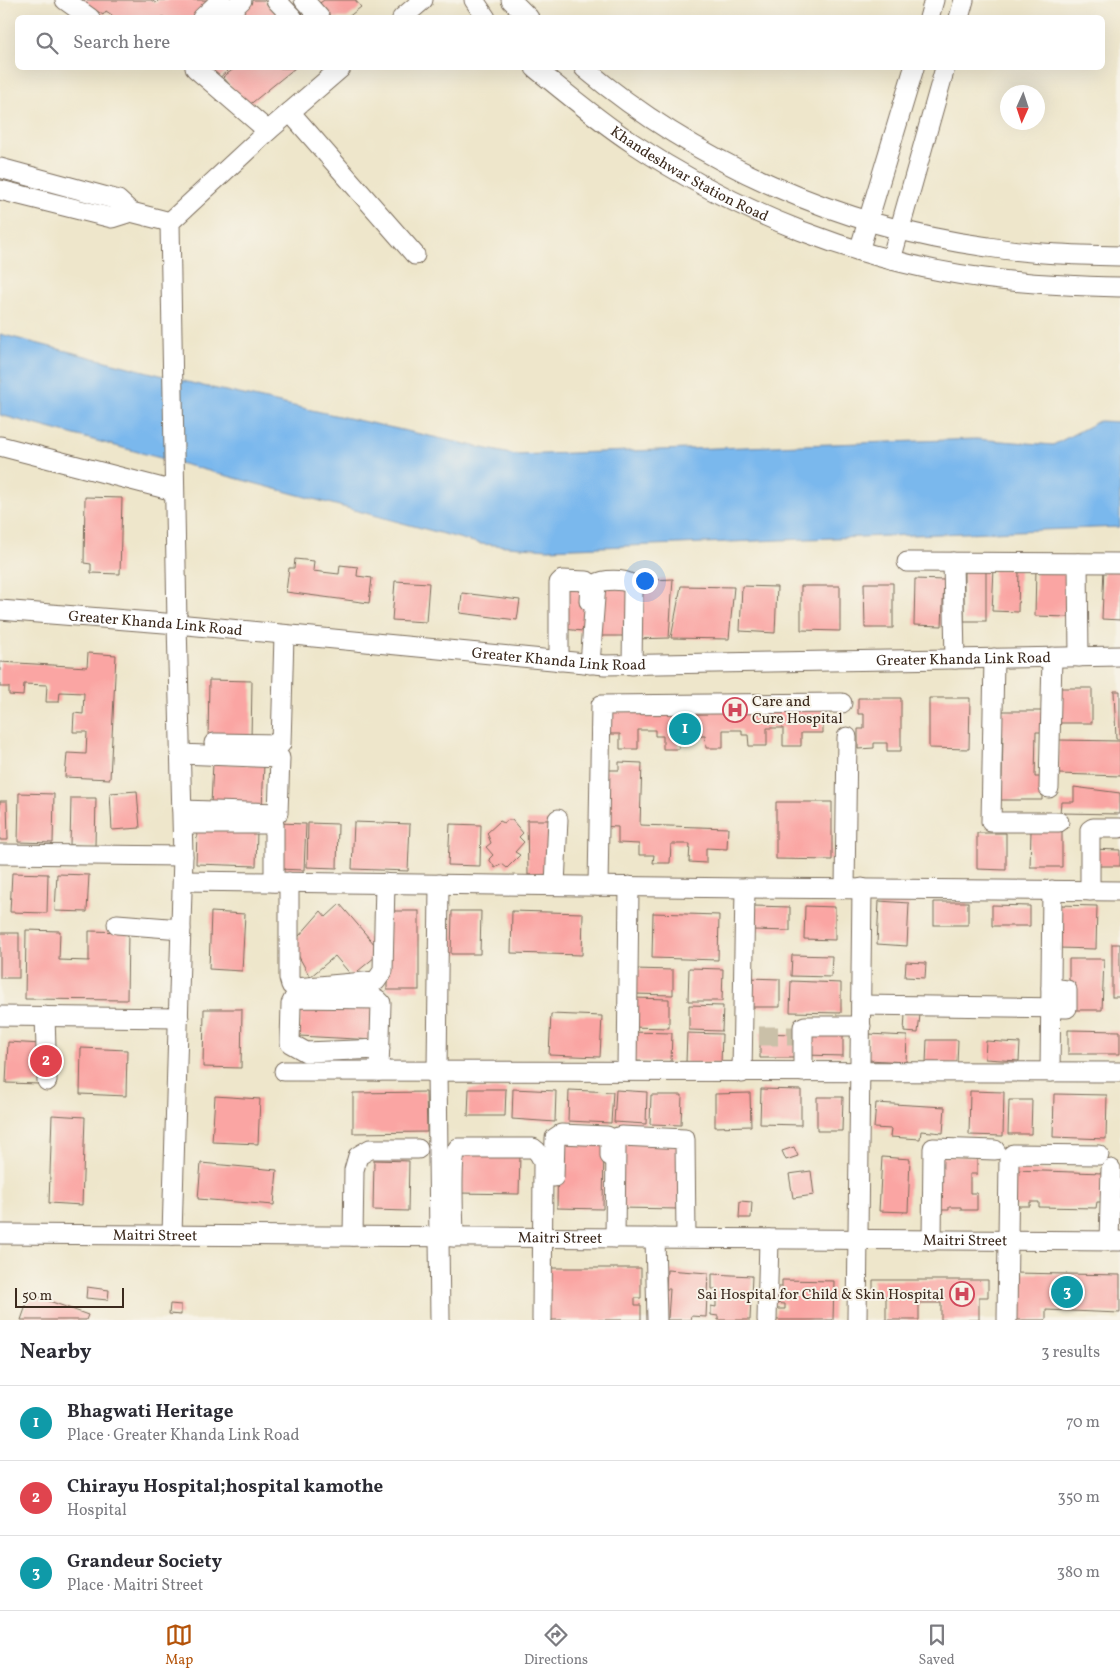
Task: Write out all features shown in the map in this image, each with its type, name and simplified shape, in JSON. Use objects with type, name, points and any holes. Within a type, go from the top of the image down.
[{"type":"street","points":[[65,0],[86,15]]},
{"type":"street","points":[[205,15],[221,0]]},
{"type":"street","points":[[226,15],[242,0]]},
{"type":"street","points":[[276,0],[290,15]]},
{"type":"street","points":[[304,0],[317,15]]},
{"type":"street","points":[[406,15],[423,0]]},
{"type":"street","points":[[474,0],[484,15]]},
{"type":"street","points":[[511,0],[526,15]]},
{"type":"street","points":[[930,15],[934,0]]},
{"type":"street","points":[[960,15],[964,0]]},
{"type":"street","points":[[197,70],[268,131]]},
{"type":"street","points":[[172,1235],[183,856],[170,222],[268,131],[339,70]]},
{"type":"street","name":"Khandeshwar Station Road","points":[[538,70],[582,107],[633,144],[686,177],[742,206],[784,224],[860,251],[937,270],[992,279],[1075,286],[1120,287]]},
{"type":"street","name":"Khandeshwar Station Road","points":[[587,70],[650,118],[702,150],[811,202],[899,230],[943,240],[1005,250],[1120,256]]},
{"type":"street","points":[[860,251],[913,70]]},
{"type":"street","points":[[892,260],[944,70]]},
{"type":"street","points":[[290,112],[415,255]]},
{"type":"street","points":[[0,168],[118,200],[130,212],[170,222]]},
{"type":"street","points":[[0,190],[112,218],[130,212]]},
{"type":"street","points":[[0,446],[174,482]]},
{"type":"street","points":[[907,562],[1120,563]]},
{"type":"street","points":[[954,562],[955,659]]},
{"type":"street","points":[[1078,562],[1079,657]]},
{"type":"street","points":[[559,661],[560,583],[562,580],[588,581],[590,584],[587,664]]},
{"type":"street","points":[[587,664],[596,584],[600,581],[621,581],[631,584],[633,590],[632,664]]},
{"type":"street","name":"Greater Khanda Link Road","points":[[0,610],[177,624],[587,664],[1120,656]]},
{"type":"street","points":[[180,748],[281,744],[284,635]]},
{"type":"street","points":[[1049,788],[1052,657]]},
{"type":"street","points":[[994,658],[991,822],[1059,822]]},
{"type":"street","points":[[598,886],[600,704],[842,703]]},
{"type":"street","points":[[847,737],[861,1005],[857,1320]]},
{"type":"street","points":[[180,748],[280,758],[278,813],[182,817]]},
{"type":"street","points":[[182,817],[274,824],[282,882],[289,978],[291,985],[296,988],[376,981],[383,971],[385,883]]},
{"type":"street","points":[[555,885],[558,818]]},
{"type":"street","points":[[1090,891],[1090,830],[1093,828],[1120,828]]},
{"type":"street","points":[[0,854],[183,856]]},
{"type":"street","points":[[183,881],[1120,891]]},
{"type":"street","points":[[439,884],[437,1071],[447,1237]]},
{"type":"street","points":[[627,1071],[629,886]]},
{"type":"street","points":[[742,1073],[751,1036],[745,888]]},
{"type":"street","points":[[1050,1072],[1052,890]]},
{"type":"street","points":[[116,924],[181,929]]},
{"type":"street","points":[[379,1071],[380,1049],[381,1003],[377,999],[294,998],[291,1004],[290,1043],[296,1047],[306,1052],[380,1049]]},
{"type":"street","points":[[861,1005],[1051,1008]]},
{"type":"street","points":[[0,1016],[179,1018]]},
{"type":"street","points":[[45,1016],[47,1081]]},
{"type":"street","points":[[801,1067],[803,1027],[861,1026]]},
{"type":"street","points":[[796,1036],[801,1067]]},
{"type":"street","points":[[284,1071],[742,1073],[801,1067],[833,1060]]},
{"type":"street","points":[[801,1067],[861,1072],[1120,1072]]},
{"type":"street","points":[[542,1320],[554,1144],[555,1138],[561,1134],[603,1135],[610,1138],[612,1238]]},
{"type":"street","points":[[612,1238],[616,1144],[618,1137],[621,1136],[685,1138],[686,1238]]},
{"type":"street","points":[[440,1320],[454,1156],[458,1148],[533,1148],[537,1150],[543,1164],[547,1238]]},
{"type":"street","points":[[932,1241],[933,1148],[995,1150]]},
{"type":"street","points":[[354,1236],[354,1170],[358,1156],[370,1149],[418,1150]]},
{"type":"street","points":[[1007,1320],[1009,1158],[1013,1154],[1105,1162],[1115,1241]]},
{"type":"street","name":"Maitri Street","points":[[0,1234],[1115,1241]]},
{"type":"street","points":[[646,1320],[650,1238]]},
{"type":"street","points":[[650,1238],[657,1320]]},
{"type":"street","points":[[757,1320],[763,1239]]},
{"type":"street","points":[[763,1239],[768,1320]]},
{"type":"water","points":[[0,334],[203,386],[515,455],[976,439],[1053,445],[1099,421],[1120,422],[1120,527],[548,549],[481,544],[0,415]]},
{"type":"building","points":[[81,0],[151,0],[156,3],[159,0],[218,0],[200,15],[112,15],[106,11],[103,15]]},
{"type":"building","points":[[246,0],[264,0],[277,15],[231,15]]},
{"type":"building","points":[[324,0],[355,0],[361,7],[351,15],[324,15],[317,5]]},
{"type":"building","points":[[202,70],[227,71],[215,82]]},
{"type":"building","points":[[232,70],[293,70],[248,106],[223,77]]},
{"type":"building","points":[[85,497],[122,498],[120,574],[91,573],[91,564],[84,563]]},
{"type":"building","points":[[295,559],[314,561],[313,571],[339,574],[340,565],[358,567],[357,576],[372,578],[369,603],[286,592],[289,568],[294,568]]},
{"type":"building","points":[[964,566],[986,566],[986,621],[964,621]]},
{"type":"building","points":[[1104,566],[1120,567],[1120,620],[1102,619]]},
{"type":"building","points":[[1036,568],[1070,568],[1069,617],[1035,616]]},
{"type":"building","points":[[994,569],[1019,570],[1018,612],[992,611]]},
{"type":"building","points":[[673,579],[669,638],[635,639],[636,581]]},
{"type":"building","points":[[915,579],[944,580],[942,626],[914,625]]},
{"type":"building","points":[[395,581],[429,583],[426,622],[392,620]]},
{"type":"building","points":[[864,583],[893,583],[893,628],[865,628]]},
{"type":"building","points":[[562,584],[587,584],[583,631],[563,629]]},
{"type":"building","points":[[599,584],[629,587],[630,636],[597,636]]},
{"type":"building","points":[[681,586],[734,587],[729,639],[671,638]]},
{"type":"building","points":[[742,586],[777,587],[775,633],[740,631]]},
{"type":"building","points":[[801,586],[840,586],[840,631],[801,630]]},
{"type":"building","points":[[462,593],[520,600],[517,620],[460,613]]},
{"type":"building","points":[[88,653],[116,655],[110,779],[65,777],[67,753],[86,754],[87,732],[73,732],[74,713],[83,714],[84,693],[60,692],[59,702],[46,702],[47,685],[24,684],[23,696],[9,695],[9,687],[0,687],[0,662],[87,667]]},
{"type":"building","points":[[209,680],[252,681],[251,740],[208,739]]},
{"type":"building","points":[[1056,688],[1092,688],[1092,723],[1056,723]]},
{"type":"building","points":[[1114,691],[1120,691],[1120,739],[1116,739]]},
{"type":"building","points":[[858,698],[901,698],[901,751],[887,751],[887,743],[874,743],[874,748],[858,749],[858,729],[864,729],[864,714],[858,714]]},
{"type":"building","points":[[929,698],[970,698],[969,749],[929,748]]},
{"type":"building","points":[[823,709],[823,733],[801,733],[801,746],[783,746],[783,728],[767,728],[767,746],[749,746],[748,735],[742,735],[742,730],[723,730],[723,748],[706,748],[705,736],[699,736],[699,730],[679,730],[679,749],[663,749],[663,736],[655,736],[655,730],[638,730],[638,749],[620,749],[620,734],[604,734],[604,711]]},
{"type":"building","points":[[996,711],[1043,711],[1043,732],[1036,732],[1035,777],[1042,777],[1042,800],[995,800],[996,778],[1002,778],[1003,735],[996,734]]},
{"type":"building","points":[[1059,740],[1120,741],[1120,776],[1059,774]]},
{"type":"building","points":[[619,762],[642,763],[640,825],[728,828],[727,849],[706,848],[706,863],[689,862],[690,844],[671,844],[670,863],[653,863],[654,855],[639,855],[639,844],[618,843],[618,827],[599,826],[602,770],[619,770]]},
{"type":"building","points":[[213,763],[264,765],[262,807],[211,804]]},
{"type":"building","points":[[1074,787],[1120,793],[1120,814],[1060,813],[1061,802],[1074,802]]},
{"type":"building","points":[[137,791],[140,828],[112,830],[110,793]]},
{"type":"building","points":[[19,793],[54,794],[53,843],[18,842]]},
{"type":"building","points":[[71,798],[96,798],[95,846],[70,845]]},
{"type":"building","points":[[0,801],[7,801],[8,840],[0,840]]},
{"type":"building","points":[[776,802],[832,802],[832,860],[776,859]]},
{"type":"building","points":[[512,820],[523,833],[519,837],[524,842],[515,852],[520,855],[507,868],[502,864],[495,868],[489,859],[493,855],[486,847],[491,843],[487,833],[500,821],[504,823]]},
{"type":"building","points":[[527,820],[554,820],[554,874],[528,875]]},
{"type":"building","points":[[354,822],[410,824],[408,871],[352,869]]},
{"type":"building","points":[[277,823],[306,824],[304,870],[276,869]]},
{"type":"building","points":[[308,823],[338,824],[337,868],[307,867]]},
{"type":"building","points":[[450,824],[481,825],[480,866],[448,865]]},
{"type":"building","points":[[197,830],[257,831],[256,866],[196,864]]},
{"type":"building","points":[[1031,831],[1062,831],[1062,867],[1030,867]]},
{"type":"building","points":[[977,833],[1006,833],[1006,870],[977,869]]},
{"type":"building","points":[[1091,849],[1120,850],[1120,866],[1091,866]]},
{"type":"building","points":[[12,873],[48,874],[47,913],[10,912]]},
{"type":"building","points":[[57,874],[89,875],[87,912],[55,911]]},
{"type":"building","points":[[879,901],[909,903],[907,946],[877,944]]},
{"type":"building","points":[[934,902],[968,902],[968,925],[934,925]]},
{"type":"building","points":[[340,904],[381,952],[352,976],[335,956],[310,977],[292,944],[321,911],[326,917]]},
{"type":"building","points":[[992,905],[1030,906],[1030,926],[992,926]]},
{"type":"building","points":[[1059,905],[1097,906],[1096,949],[1058,948]]},
{"type":"building","points":[[754,906],[790,907],[790,931],[753,930]]},
{"type":"building","points":[[805,906],[835,907],[835,940],[804,939]]},
{"type":"building","points":[[387,911],[419,911],[419,990],[387,990]]},
{"type":"building","points":[[452,911],[481,911],[480,954],[451,954]]},
{"type":"building","points":[[512,911],[583,913],[582,955],[511,953]]},
{"type":"building","points":[[211,912],[245,914],[242,971],[209,969]]},
{"type":"building","points":[[653,913],[719,915],[718,960],[652,958]]},
{"type":"building","points":[[26,930],[60,931],[59,960],[89,961],[89,931],[128,932],[127,1000],[25,999]]},
{"type":"building","points":[[0,933],[19,933],[19,978],[0,978]]},
{"type":"building","points":[[1112,944],[1120,944],[1120,997],[1112,997]]},
{"type":"building","points":[[792,955],[832,956],[831,977],[791,976]]},
{"type":"building","points":[[1069,959],[1104,959],[1102,1010],[1069,1010]]},
{"type":"building","points":[[906,962],[926,963],[925,978],[905,977]]},
{"type":"building","points":[[689,968],[723,969],[722,1001],[688,1001]]},
{"type":"building","points":[[634,969],[673,970],[673,995],[634,994]]},
{"type":"building","points":[[748,978],[780,979],[780,1007],[748,1007]]},
{"type":"building","points":[[791,981],[841,983],[841,1013],[790,1012]]},
{"type":"building","points":[[633,998],[669,999],[669,1028],[632,1027]]},
{"type":"building","points":[[301,1003],[376,1007],[374,1040],[299,1036]]},
{"type":"building","points":[[689,1005],[723,1006],[722,1031],[689,1030]]},
{"type":"building","points":[[204,1009],[242,1009],[241,1068],[203,1067]]},
{"type":"building","points":[[551,1014],[602,1016],[600,1057],[549,1055]]},
{"type":"building","points":[[905,1014],[920,1015],[918,1033],[904,1032]]},
{"type":"building","points":[[805,1029],[843,1029],[843,1056],[805,1055]]},
{"type":"building","points":[[1068,1030],[1120,1031],[1120,1054],[1068,1054]]},
{"type":"building","points":[[631,1032],[672,1033],[671,1062],[630,1061]]},
{"type":"building","points":[[687,1033],[722,1034],[721,1064],[686,1063]]},
{"type":"building","points":[[760,1033],[794,1034],[795,1058],[760,1058]]},
{"type":"building","points":[[869,1034],[907,1036],[906,1062],[868,1060]]},
{"type":"building","points":[[927,1040],[958,1040],[957,1064],[926,1063]]},
{"type":"building","points":[[986,1041],[1020,1043],[1019,1061],[985,1059]]},
{"type":"building","points":[[8,1042],[41,1044],[40,1084],[6,1083]]},
{"type":"building","points":[[81,1048],[127,1050],[126,1096],[80,1094]]},
{"type":"building","points":[[469,1089],[506,1089],[505,1116],[468,1116]]},
{"type":"building","points":[[513,1089],[556,1091],[555,1122],[512,1119]]},
{"type":"building","points":[[761,1089],[801,1090],[801,1125],[760,1124]]},
{"type":"building","points":[[569,1090],[613,1092],[611,1123],[568,1121]]},
{"type":"building","points":[[616,1090],[647,1092],[646,1124],[614,1122]]},
{"type":"building","points":[[970,1091],[1004,1092],[1003,1136],[969,1135]]},
{"type":"building","points":[[426,1092],[427,1132],[353,1133],[353,1093]]},
{"type":"building","points":[[750,1093],[751,1126],[715,1127],[715,1094]]},
{"type":"building","points":[[1054,1094],[1107,1095],[1106,1139],[1053,1137]]},
{"type":"building","points":[[651,1095],[682,1095],[681,1125],[650,1124]]},
{"type":"building","points":[[215,1096],[260,1099],[258,1144],[212,1142]]},
{"type":"building","points":[[817,1097],[843,1097],[842,1131],[817,1131]]},
{"type":"building","points":[[1009,1100],[1032,1100],[1031,1134],[1008,1134]]},
{"type":"building","points":[[876,1103],[945,1107],[943,1133],[921,1131],[920,1139],[890,1137],[891,1129],[874,1128]]},
{"type":"building","points":[[52,1115],[85,1117],[82,1205],[49,1203]]},
{"type":"building","points":[[558,1142],[604,1143],[603,1209],[557,1208]]},
{"type":"building","points":[[621,1143],[681,1145],[679,1209],[619,1208]]},
{"type":"building","points":[[794,1147],[798,1156],[786,1160],[782,1151]]},
{"type":"building","points":[[459,1153],[520,1155],[519,1194],[458,1193]]},
{"type":"building","points":[[936,1156],[977,1157],[977,1174],[970,1174],[970,1193],[977,1193],[977,1210],[961,1210],[961,1207],[949,1207],[949,1210],[936,1210]]},
{"type":"building","points":[[882,1157],[910,1159],[908,1212],[879,1211]]},
{"type":"building","points":[[374,1160],[409,1161],[408,1211],[373,1210]]},
{"type":"building","points":[[201,1163],[277,1170],[274,1205],[198,1199]]},
{"type":"building","points":[[1013,1170],[1103,1173],[1102,1202],[1097,1202],[1096,1208],[1039,1207],[1039,1202],[1030,1202],[1030,1206],[1013,1206]]},
{"type":"building","points":[[811,1171],[814,1195],[793,1198],[789,1174]]},
{"type":"building","points":[[740,1201],[752,1202],[751,1218],[739,1218]]},
{"type":"building","points":[[544,1268],[641,1268],[641,1298],[635,1298],[635,1305],[641,1305],[641,1320],[544,1320]]},
{"type":"building","points":[[667,1270],[708,1273],[706,1317],[691,1316],[690,1320],[664,1320],[664,1318],[668,1318],[670,1289],[666,1289]]},
{"type":"building","points":[[1014,1273],[1120,1275],[1120,1313],[1046,1310],[1046,1320],[1015,1320]]},
{"type":"building","points":[[712,1274],[752,1276],[750,1320],[718,1320],[718,1316],[711,1315],[711,1306],[716,1307],[716,1289],[712,1289]]},
{"type":"building","points":[[782,1280],[834,1281],[833,1320],[775,1320],[776,1309],[785,1309],[785,1304],[774,1303],[775,1287],[782,1287]]},
{"type":"building","points":[[873,1280],[988,1280],[988,1297],[979,1297],[979,1320],[941,1320],[941,1303],[919,1303],[919,1320],[886,1320],[886,1296],[873,1296]]},
{"type":"building","points":[[87,1287],[109,1290],[108,1300],[86,1298]]},
{"type":"building","points":[[30,1294],[88,1315],[86,1320],[21,1320]]},
{"type":"building","points":[[170,1304],[181,1305],[181,1315],[169,1314]]},
{"type":"tunnel","points":[[759,1036],[796,1036]]},
{"type":"place","name":"Care and Cure Hospital","points":[[735,710]]},
{"type":"place","name":"Bhagwati Heritage","points":[[685,729]]},
{"type":"place","name":"Chirayu Hospital;hospital kamothe","points":[[46,1061]]},
{"type":"place","name":"Grandeur Society","points":[[1067,1292]]},
{"type":"place","name":"Sai Hospital for Child & Skin Hospital","points":[[962,1294]]}]
